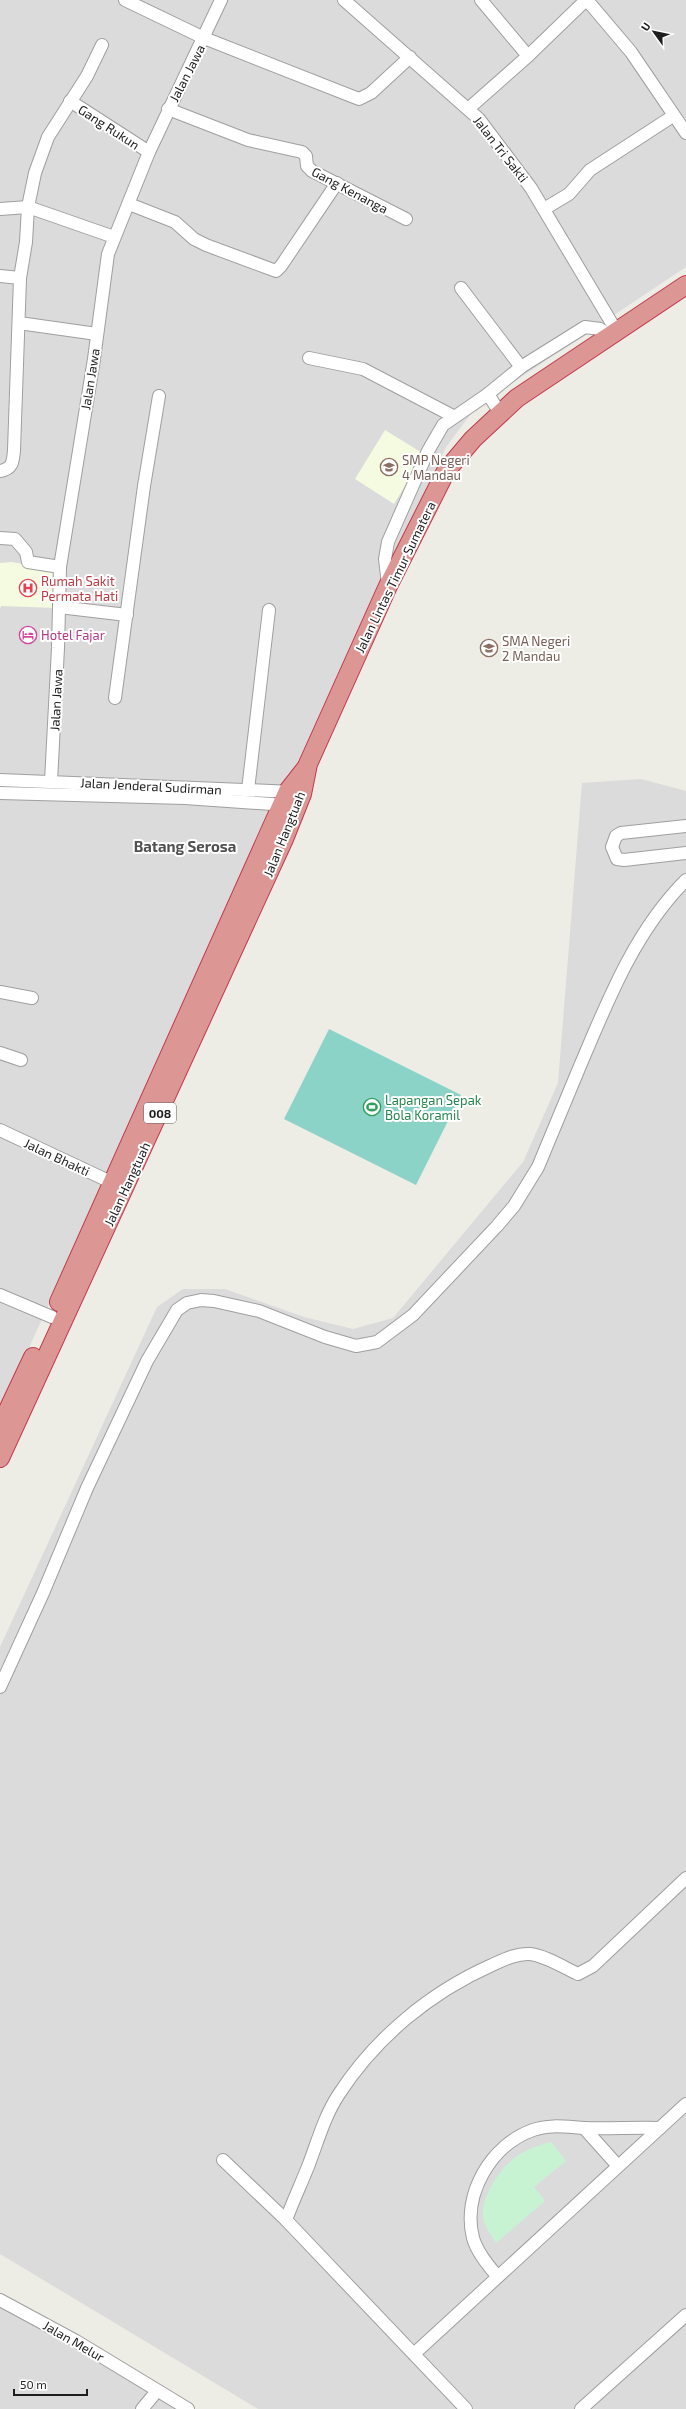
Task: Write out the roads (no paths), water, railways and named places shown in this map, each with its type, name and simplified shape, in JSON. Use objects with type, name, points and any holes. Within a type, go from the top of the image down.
[{"type":"highway","name":"Jalan Lintas Timur Sumatera","points":[[308,764],[388,586],[446,470],[473,439],[517,398],[686,285]]},
{"type":"highway","name":"Jalan Hangtuah","points":[[0,1458],[308,764]]},
{"type":"highway","name":"Jalan Hangtuah","points":[[0,1427],[113,1183],[170,1074]]},
{"type":"street","points":[[125,0],[204,38],[359,100],[371,93],[410,56]]},
{"type":"street","name":"Jalan Jawa","points":[[51,781],[60,567],[97,334],[104,277],[114,236],[129,204],[149,152],[168,109],[204,38],[221,0]]},
{"type":"street","name":"Jalan Tri Sakti","points":[[344,0],[410,56],[468,109],[509,158],[544,209],[614,334]]},
{"type":"street","points":[[481,0],[528,56]]},
{"type":"street","points":[[468,109],[528,56],[586,0],[631,52],[673,116],[686,133]]},
{"type":"street","points":[[0,471],[6,470],[12,465],[14,450],[20,323],[20,278],[26,242],[28,207],[35,173],[48,137],[87,76],[102,45]]},
{"type":"street","name":"Gang Rukun","points":[[70,101],[149,152]]},
{"type":"street","name":"Gang Kenanga","points":[[168,109],[248,140],[302,152],[306,156],[308,167],[406,219]]},
{"type":"street","points":[[544,209],[569,194],[590,170],[673,116]]},
{"type":"street","points":[[129,204],[175,222],[194,239],[206,245],[276,270],[281,266],[336,182]]},
{"type":"street","points":[[0,209],[28,207],[114,236]]},
{"type":"street","points":[[0,276],[20,278]]},
{"type":"street","points":[[461,288],[521,367]]},
{"type":"street","points":[[20,323],[97,334]]},
{"type":"street","points":[[388,586],[385,559],[388,542],[428,451],[443,424],[488,394],[521,367],[585,328],[600,329],[614,334]]},
{"type":"street","points":[[309,358],[363,370],[453,416]]},
{"type":"street","points":[[488,394],[500,413]]},
{"type":"street","points":[[116,698],[144,486],[159,396]]},
{"type":"street","points":[[0,538],[15,540],[26,552],[28,562],[60,567]]},
{"type":"street","points":[[59,607],[127,615]]},
{"type":"street","points":[[248,790],[269,610]]},
{"type":"street","name":"Jalan Jenderal Sudirman","points":[[0,780],[51,781],[100,790],[185,798],[293,799]]},
{"type":"street","name":"Jalan Jenderal Sudirman","points":[[0,793],[100,790],[248,790],[293,799]]},
{"type":"street","points":[[686,826],[621,833],[616,836],[612,847],[617,859],[624,860],[686,853]]},
{"type":"street","points":[[0,1687],[43,1593],[90,1481],[147,1361],[177,1310],[187,1303],[201,1300],[214,1301],[258,1312],[325,1337],[356,1346],[377,1342],[413,1315],[497,1226],[527,1187],[538,1166],[604,1008],[631,955],[643,933],[661,908],[686,880]]},
{"type":"street","points":[[0,992],[32,998]]},
{"type":"street","points":[[0,1053],[21,1060]]},
{"type":"street","name":"Jalan Bhakti","points":[[0,1130],[113,1183]]},
{"type":"street","points":[[0,1295],[52,1317]]},
{"type":"street","points":[[286,2220],[326,2119],[339,2095],[370,2052],[393,2030],[432,1999],[467,1976],[507,1959],[530,1954],[578,1974],[592,1966],[686,1878]]},
{"type":"street","points":[[415,2353],[497,2276],[686,2104]]},
{"type":"street","points":[[497,2276],[483,2258],[473,2238],[470,2217],[475,2189],[486,2168],[507,2145],[532,2130],[559,2126],[584,2128],[660,2128]]},
{"type":"street","points":[[584,2128],[618,2166]]},
{"type":"street","points":[[223,2160],[286,2220],[415,2353],[466,2409]]},
{"type":"street","name":"Jalan Melur","points":[[0,2300],[76,2341],[188,2409]]},
{"type":"street","points":[[581,2409],[686,2315]]},
{"type":"street","points":[[142,2409],[157,2391]]},
{"type":"place","name":"SMP Negeri 4 Mandau","points":[[389,467]]},
{"type":"place","name":"Rumah Sakit Permata Hati","points":[[28,588]]},
{"type":"place","name":"Hotel Fajar","points":[[28,635]]},
{"type":"place","name":"SMA Negeri 2 Mandau","points":[[489,648]]},
{"type":"place","name":"Lapangan Sepak Bola Koramil","points":[[372,1107]]},
{"type":"district","name":"Batang Serosa","points":[[185,846]]}]
